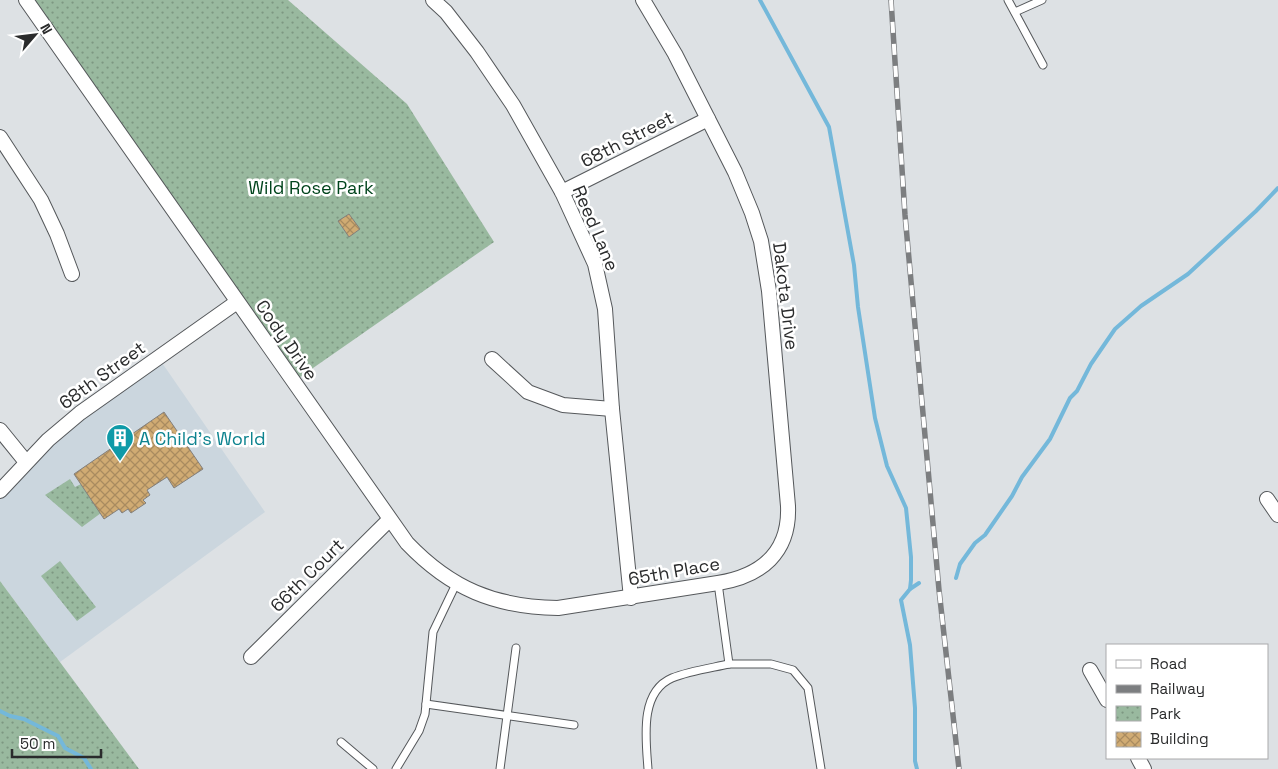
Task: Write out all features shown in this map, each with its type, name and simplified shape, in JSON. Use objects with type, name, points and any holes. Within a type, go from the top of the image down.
[{"type":"street","name":"Cody Drive","points":[[26,0],[389,520],[407,543],[421,558],[456,584],[486,597],[507,604],[532,608],[580,606]]},
{"type":"street","name":"Reed Lane","points":[[433,0],[446,12],[477,52],[513,105],[562,192],[595,264],[605,309],[612,409],[631,598]]},
{"type":"street","name":"Dakota Drive","points":[[643,0],[675,54],[738,178],[761,241],[766,271],[788,509],[788,522],[784,537],[770,560]]},
{"type":"street","name":"68th Street","points":[[562,192],[708,119]]},
{"type":"street","points":[[0,137],[41,200],[57,234],[72,274]]},
{"type":"street","name":"68th Street","points":[[0,491],[48,440],[80,413],[237,302]]},
{"type":"street","points":[[492,359],[528,392],[563,405],[612,409]]},
{"type":"street","points":[[0,430],[26,462]]},
{"type":"street","points":[[1267,500],[1278,515]]},
{"type":"street","name":"66th Court","points":[[251,656],[389,520]]},
{"type":"street","name":"65th Place","points":[[580,606],[744,577],[758,570],[770,560]]},
{"type":"street","points":[[1090,670],[1106,698]]},
{"type":"lane","points":[[1008,0],[1043,64]]},
{"type":"lane","points":[[1015,12],[1042,0]]},
{"type":"lane","points":[[718,583],[729,664]]},
{"type":"lane","points":[[396,769],[419,731],[425,714],[433,632],[456,584]]},
{"type":"lane","points":[[500,769],[516,648]]},
{"type":"lane","points":[[648,769],[647,716],[651,700],[660,686],[672,678],[729,664],[771,664],[792,670],[808,688],[821,769]]},
{"type":"lane","points":[[426,704],[574,725]]},
{"type":"lane","points":[[340,742],[374,769]]},
{"type":"shaded area","points":[[158,357],[265,512],[60,662],[0,581],[0,491],[21,467]]},
{"type":"green space","name":"Wild Rose Park","points":[[26,0],[288,0],[407,104],[494,242],[293,382]]},
{"type":"green space","points":[[70,479],[75,487],[81,484],[101,513],[82,527],[45,495]]},
{"type":"green space","points":[[60,561],[96,607],[77,621],[41,576]]},
{"type":"green space","points":[[0,581],[139,769],[0,769]]},
{"type":"building","points":[[349,214],[360,229],[349,237],[338,221]]},
{"type":"building","name":"A Child's World","points":[[164,412],[203,469],[174,488],[167,477],[147,490],[150,495],[143,500],[146,503],[131,513],[128,509],[122,513],[119,509],[104,519],[74,474]]},
{"type":"waterway","points":[[760,0],[829,127],[854,265],[858,307],[875,418],[887,466],[906,508],[911,557],[910,589]]},
{"type":"waterway","points":[[956,578],[960,564],[975,543],[985,535],[1012,496],[1022,477],[1050,439],[1070,398],[1077,391],[1091,364],[1115,329],[1141,306],[1188,274],[1278,188]]},
{"type":"waterway","points":[[917,769],[915,761],[915,708],[910,645],[901,600],[910,589],[919,583]]},
{"type":"waterway","points":[[0,711],[10,716],[24,719],[58,736],[65,748],[84,758],[91,769]]},
{"type":"railway","points":[[891,0],[905,215],[939,590],[959,769]]},
{"type":"place","name":"A Child's World","points":[[120,462]]}]
